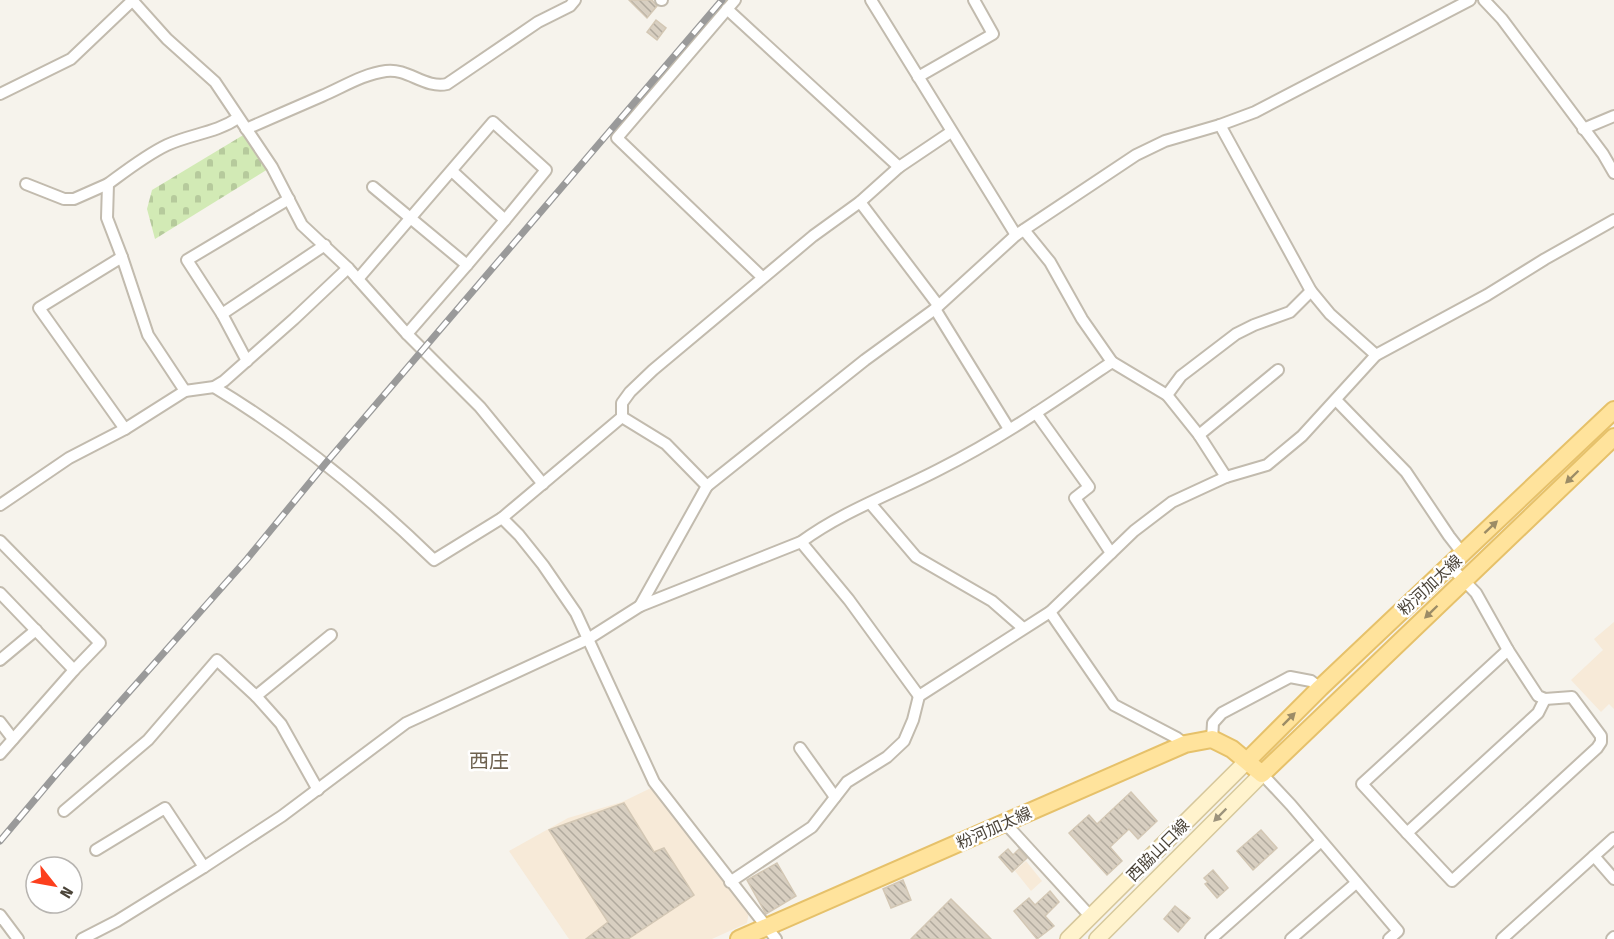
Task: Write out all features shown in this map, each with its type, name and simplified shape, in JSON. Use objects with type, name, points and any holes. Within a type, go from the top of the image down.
[{"type":"main road","name":"粉河加太線","points":[[1247,761],[1320,688],[1614,410]]},
{"type":"main road","name":"粉河加太線","points":[[1262,774],[1614,436]]},
{"type":"main road","name":"粉河加太線","points":[[739,939],[771,933],[1005,823],[1185,744],[1212,739]]},
{"type":"main road","points":[[1212,739],[1232,749],[1262,774]]},
{"type":"street","points":[[0,94],[71,59],[133,0],[167,39],[214,82],[272,167],[302,225],[348,268],[406,334],[480,407],[543,484]]},
{"type":"street","points":[[246,129],[367,75],[389,71],[404,74],[427,84],[438,86],[447,84],[538,22],[570,6],[575,0]]},
{"type":"street","points":[[735,0],[617,138],[762,277]]},
{"type":"street","points":[[871,0],[951,132],[1020,233],[1050,262],[1082,319],[1112,362],[1167,395],[1199,435],[1226,477]]},
{"type":"street","points":[[918,77],[993,34],[974,0]]},
{"type":"street","points":[[640,606],[707,486],[865,360],[937,307],[1020,233],[1136,155],[1165,141],[1221,125],[1255,112],[1470,0]]},
{"type":"street","points":[[1484,0],[1502,19],[1603,154],[1614,173]]},
{"type":"street","points":[[727,9],[899,167]]},
{"type":"street","points":[[1583,129],[1614,116]]},
{"type":"street","points":[[26,184],[64,199],[74,199],[108,184],[135,164],[169,145],[224,127],[238,117]]},
{"type":"street","points":[[358,279],[493,122],[546,170],[406,334]]},
{"type":"street","points":[[1221,125],[1311,291],[1330,314],[1376,355]]},
{"type":"street","points":[[214,387],[248,406],[325,464],[394,521],[434,560],[502,518],[622,417],[622,403],[630,392],[762,277],[860,202],[899,167],[951,132]]},
{"type":"street","points":[[452,171],[505,219]]},
{"type":"street","points":[[108,184],[107,218],[148,335],[185,392]]},
{"type":"street","points":[[373,187],[466,265]]},
{"type":"street","points":[[247,361],[222,314],[187,260],[289,199]]},
{"type":"street","points":[[860,202],[937,307],[1010,429]]},
{"type":"street","points":[[730,882],[812,827],[847,782],[887,757],[904,741],[913,720],[919,696],[1050,612],[1134,531],[1173,502],[1226,477],[1267,465],[1302,436],[1376,355],[1487,295],[1614,220]]},
{"type":"street","points":[[222,314],[325,245]]},
{"type":"street","points":[[122,257],[39,308],[124,429]]},
{"type":"street","points":[[0,489],[4,502],[69,458],[124,429],[185,392],[214,387],[224,381],[348,268]]},
{"type":"street","points":[[1167,395],[1181,376],[1236,334],[1290,312],[1311,291]]},
{"type":"street","points":[[82,939],[117,921],[204,867],[318,790],[406,723],[588,639],[640,606],[801,542],[822,526],[942,469],[1036,413],[1112,362]]},
{"type":"street","points":[[1199,435],[1278,370]]},
{"type":"street","points":[[1336,400],[1406,471],[1463,554]]},
{"type":"street","points":[[1036,413],[1089,487],[1075,498],[1111,553]]},
{"type":"street","points":[[622,417],[666,444],[707,486]]},
{"type":"street","points":[[870,503],[916,557],[992,601],[1023,628]]},
{"type":"street","points":[[502,518],[543,565],[576,613],[654,782],[771,933]]},
{"type":"street","points":[[0,541],[100,643],[0,754]]},
{"type":"street","points":[[801,542],[849,600],[919,696]]},
{"type":"street","points":[[1450,566],[1476,593],[1508,650],[1538,696],[1545,699],[1572,697],[1601,736],[1601,742],[1597,748],[1452,881],[1362,784],[1508,650]]},
{"type":"street","points":[[0,593],[74,670]]},
{"type":"street","points":[[1050,612],[1114,705],[1185,744]]},
{"type":"street","points":[[0,660],[36,630]]},
{"type":"street","points":[[256,696],[331,636]]},
{"type":"street","points":[[64,811],[148,740],[217,660],[256,696],[281,724],[318,790]]},
{"type":"street","points":[[1212,739],[1213,723],[1222,713],[1290,677],[1311,681],[1320,688]]},
{"type":"street","points":[[1407,833],[1538,713],[1545,699]]},
{"type":"street","points":[[0,722],[13,739]]},
{"type":"street","points":[[800,748],[835,797]]},
{"type":"street","name":"西脇山口線","points":[[1068,939],[1247,761]]},
{"type":"street","points":[[1262,774],[1291,805],[1397,936]]},
{"type":"street","name":"西脇山口線","points":[[1097,939],[1262,774]]},
{"type":"street","points":[[96,850],[165,808],[204,867]]},
{"type":"street","points":[[1005,823],[1090,917]]},
{"type":"street","points":[[1502,939],[1614,838]]},
{"type":"street","points":[[1211,939],[1320,842]]},
{"type":"street","points":[[1594,856],[1614,879]]},
{"type":"street","points":[[1291,939],[1356,883]]},
{"type":"street","points":[[0,915],[18,939]]},
{"type":"shaded area","points":[[1614,622],[1614,709],[1609,704],[1601,712],[1571,680],[1603,650],[1594,639]]},
{"type":"shaded area","points":[[651,788],[749,911],[747,923],[712,939],[569,939],[509,851],[568,818],[622,802]]},
{"type":"shaded area","points":[[1026,861],[1042,881],[1031,891],[1015,871]]},
{"type":"green space","points":[[245,134],[268,169],[155,239],[147,209],[152,190]]},
{"type":"building","points":[[629,0],[652,0],[657,6],[647,18]]},
{"type":"building","points":[[656,20],[666,28],[657,40],[647,32]]},
{"type":"building","points":[[1131,792],[1157,821],[1138,839],[1129,829],[1110,847],[1122,861],[1107,875],[1069,833],[1089,815],[1097,824]]},
{"type":"building","points":[[624,803],[654,852],[664,848],[694,895],[628,939],[586,939],[608,922],[549,830]]},
{"type":"building","points":[[1261,830],[1277,848],[1253,870],[1237,851]]},
{"type":"building","points":[[1008,849],[1013,855],[1019,849],[1027,858],[1012,872],[999,857]]},
{"type":"building","points":[[777,863],[796,896],[766,914],[747,880]]},
{"type":"building","points":[[1213,870],[1228,888],[1217,898],[1205,884],[1208,882],[1204,878]]},
{"type":"building","points":[[903,880],[911,900],[891,908],[883,889]]},
{"type":"building","points":[[1050,891],[1059,902],[1045,916],[1054,926],[1037,939],[1014,911],[1029,898],[1035,905]]},
{"type":"building","points":[[951,899],[991,939],[911,939]]},
{"type":"building","points":[[1175,906],[1190,918],[1178,932],[1164,919]]},
{"type":"railway","points":[[0,841],[247,559],[325,464],[722,0]]},
{"type":"district","name":"西庄","points":[[489,761]]}]
